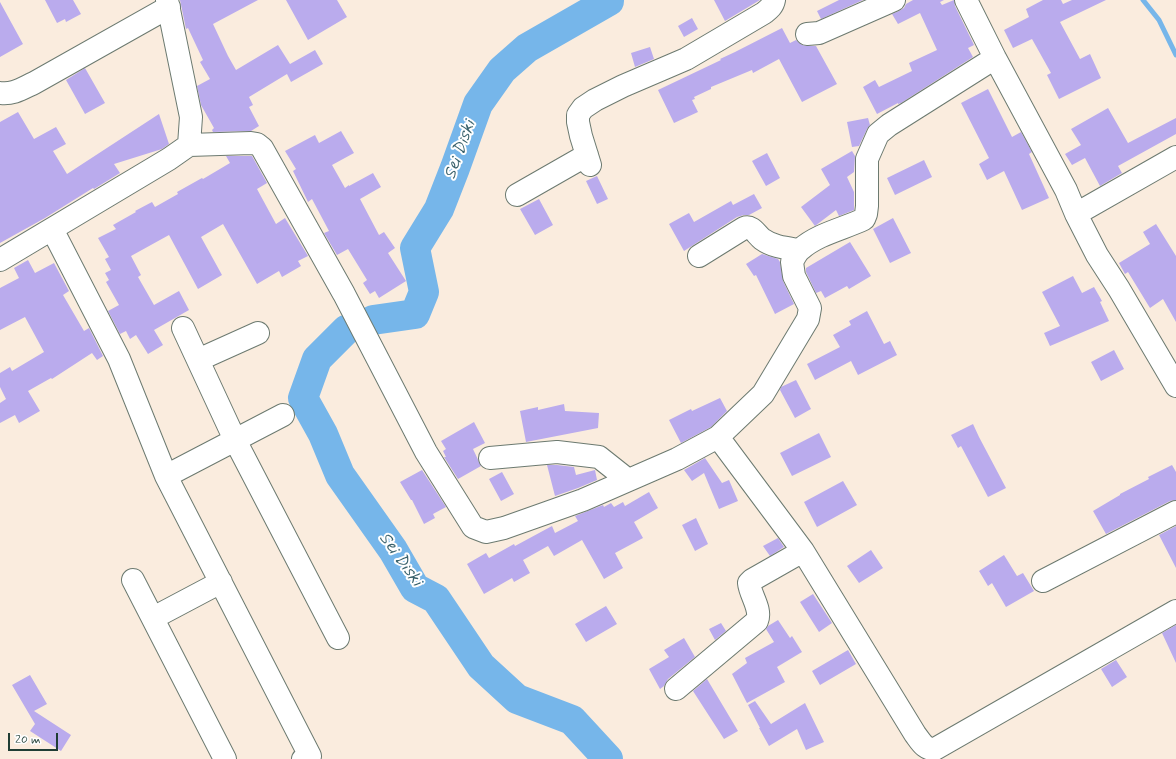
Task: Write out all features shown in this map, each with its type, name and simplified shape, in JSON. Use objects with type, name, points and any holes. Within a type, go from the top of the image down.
[{"type":"street","points":[[517,196],[589,160],[578,122],[578,115],[583,108],[595,100],[623,86],[701,51],[764,13],[770,8],[774,0]]},
{"type":"street","points":[[807,34],[819,33],[894,0]]},
{"type":"street","points":[[966,0],[995,58],[1066,190],[1076,214],[1097,255],[1119,289],[1176,386]]},
{"type":"street","points":[[0,93],[6,94],[15,92],[28,86],[168,4],[191,117],[189,145]]},
{"type":"street","points":[[0,260],[170,159],[189,145],[257,144],[262,148],[344,294],[426,452],[473,527],[486,532],[504,528],[583,500],[677,459],[718,437],[763,394],[808,320],[810,308],[794,276],[792,262],[799,250],[817,238],[864,219],[867,206],[867,160],[878,134],[889,125],[995,58]]},
{"type":"street","points":[[1076,214],[1176,157]]},
{"type":"street","points":[[699,256],[747,227],[762,239],[779,247],[799,250]]},
{"type":"street","points":[[52,229],[119,359],[166,476],[310,756],[303,759]]},
{"type":"street","points":[[183,328],[235,440],[338,638]]},
{"type":"street","points":[[198,360],[258,333]]},
{"type":"street","points":[[166,476],[284,415]]},
{"type":"street","points":[[718,437],[803,551],[915,734],[926,748],[935,749],[1176,611]]},
{"type":"street","points":[[490,458],[557,452],[599,457],[628,480]]},
{"type":"street","points":[[1043,581],[1176,512]]},
{"type":"street","points":[[676,689],[757,621],[759,617],[758,611],[749,583],[803,551]]},
{"type":"street","points":[[133,580],[225,759]]},
{"type":"street","points":[[153,618],[221,582]]},
{"type":"building","points":[[45,0],[73,0],[81,14],[66,22],[65,19],[57,23]]},
{"type":"building","points":[[180,0],[258,0],[213,24],[236,70],[278,45],[290,64],[315,50],[323,64],[291,82],[287,74],[249,97],[253,105],[249,107],[259,126],[251,131],[213,132],[212,130],[214,128],[201,105],[197,86],[210,79],[200,62],[203,60],[188,28],[186,29]]},
{"type":"building","points":[[286,0],[337,0],[347,17],[308,40]]},
{"type":"building","points":[[714,0],[760,0],[725,21]]},
{"type":"building","points":[[839,0],[863,0],[821,19],[817,11]]},
{"type":"building","points":[[913,0],[944,0],[940,2],[942,5],[954,0],[955,6],[974,45],[968,48],[973,57],[901,103],[898,103],[877,114],[863,87],[875,80],[879,87],[912,71],[909,63],[937,50],[920,13],[898,24],[892,14],[904,8],[906,4]]},
{"type":"building","points":[[1043,0],[1061,0],[1063,4],[1072,0],[1106,0],[1060,22],[1080,59],[1090,54],[1101,78],[1059,99],[1047,75],[1051,73],[1032,39],[1013,48],[1004,30],[1029,17],[1026,9]]},
{"type":"building","points":[[0,2],[23,44],[0,57]]},
{"type":"building","points":[[692,18],[698,29],[684,37],[678,26]]},
{"type":"building","points":[[782,28],[790,43],[796,40],[802,45],[816,46],[837,84],[802,102],[779,59],[753,73],[752,70],[711,87],[711,89],[694,97],[695,99],[692,100],[698,112],[674,123],[658,90],[721,60],[720,59]]},
{"type":"building","points":[[650,47],[654,59],[635,67],[631,53]]},
{"type":"building","points":[[85,68],[105,103],[85,114],[66,80]]},
{"type":"building","points":[[988,89],[1012,137],[1021,132],[1032,152],[1029,154],[1049,198],[1022,210],[1004,171],[987,180],[979,164],[989,158],[961,103]]},
{"type":"building","points":[[1108,108],[1128,143],[1176,118],[1176,134],[1118,166],[1122,173],[1100,186],[1085,158],[1072,165],[1065,154],[1081,145],[1071,129]]},
{"type":"building","points":[[18,112],[34,139],[56,127],[66,144],[53,151],[67,174],[159,114],[169,144],[162,149],[114,164],[120,173],[0,243],[0,122]]},
{"type":"building","points":[[868,118],[870,125],[859,146],[852,147],[847,122]]},
{"type":"building","points":[[341,131],[354,153],[332,165],[345,188],[373,173],[381,187],[360,199],[379,235],[384,232],[395,248],[388,253],[406,281],[379,298],[375,291],[370,294],[363,283],[367,280],[348,249],[337,255],[324,233],[329,231],[312,199],[308,202],[293,171],[296,169],[285,151],[315,135],[319,143]]},
{"type":"building","points":[[852,151],[855,156],[854,172],[847,177],[854,192],[854,210],[839,216],[836,210],[815,226],[801,207],[830,185],[821,169]]},
{"type":"building","points":[[767,153],[780,178],[766,186],[752,161]]},
{"type":"building","points":[[226,156],[252,156],[267,183],[257,189],[276,224],[285,218],[308,256],[298,261],[301,266],[282,277],[279,271],[257,284],[223,224],[201,237],[222,275],[198,289],[169,235],[131,256],[141,275],[138,277],[154,305],[179,291],[189,310],[154,330],[163,345],[148,354],[136,335],[130,339],[126,331],[120,334],[108,311],[119,305],[106,282],[109,280],[105,273],[111,270],[105,259],[109,257],[98,238],[116,229],[113,225],[136,212],[135,211],[152,202],[155,207],[178,194],[177,192],[230,163]]},
{"type":"building","points":[[924,160],[932,177],[895,195],[887,178]]},
{"type":"building","points":[[597,176],[608,199],[597,204],[586,181]]},
{"type":"building","points":[[754,194],[762,208],[749,215],[737,217],[684,251],[669,224],[689,213],[694,222],[731,201],[733,205]]},
{"type":"building","points":[[539,199],[553,225],[535,235],[520,209]]},
{"type":"building","points":[[893,218],[911,253],[890,263],[873,229]]},
{"type":"building","points":[[1156,224],[1176,256],[1176,322],[1163,299],[1150,308],[1128,272],[1125,274],[1119,263],[1150,244],[1143,232]]},
{"type":"building","points":[[850,242],[871,276],[849,289],[847,286],[825,298],[821,291],[816,293],[806,272],[806,268]]},
{"type":"building","points":[[762,254],[778,259],[780,262],[783,281],[794,304],[775,314],[756,275],[754,276],[746,264]]},
{"type":"building","points":[[28,260],[35,273],[54,263],[69,291],[63,295],[84,331],[89,328],[103,356],[97,360],[92,353],[52,379],[51,378],[28,391],[40,411],[19,423],[15,415],[0,423],[0,403],[6,399],[0,387],[0,373],[10,367],[12,371],[44,352],[25,317],[0,330],[0,288],[19,278],[14,268]]},
{"type":"building","points":[[1073,276],[1082,293],[1094,287],[1102,301],[1100,302],[1109,321],[1050,346],[1044,333],[1060,326],[1042,292]]},
{"type":"building","points":[[867,311],[884,344],[890,341],[897,355],[858,375],[851,361],[815,380],[807,364],[840,347],[833,335],[851,325],[849,321]]},
{"type":"building","points":[[1114,350],[1124,369],[1101,381],[1091,362]]},
{"type":"building","points":[[796,380],[811,409],[795,418],[780,390],[781,387]]},
{"type":"building","points":[[720,398],[727,411],[711,427],[681,443],[669,420],[691,409],[692,411]]},
{"type":"building","points":[[564,404],[565,411],[599,413],[598,428],[526,442],[520,411],[538,407],[538,410]]},
{"type":"building","points":[[474,422],[485,443],[473,449],[481,466],[458,479],[444,457],[446,457],[443,451],[446,449],[441,441]]},
{"type":"building","points":[[973,424],[1006,488],[988,497],[961,446],[958,448],[951,435]]},
{"type":"building","points":[[819,433],[831,457],[792,476],[780,453]]},
{"type":"building","points":[[705,458],[722,483],[729,480],[738,501],[719,509],[704,473],[692,481],[684,470]]},
{"type":"building","points":[[547,465],[574,467],[576,475],[595,470],[597,480],[555,496]]},
{"type":"building","points":[[1172,465],[1176,472],[1176,500],[1170,501],[1106,534],[1093,511],[1120,494],[1149,479],[1148,477]]},
{"type":"building","points":[[422,470],[446,507],[433,514],[435,518],[424,524],[412,500],[400,482]]},
{"type":"building","points":[[502,472],[514,494],[501,501],[489,479]]},
{"type":"building","points":[[843,481],[857,505],[817,527],[804,502]]},
{"type":"building","points":[[649,492],[658,508],[634,522],[643,538],[615,553],[623,568],[604,579],[582,540],[554,556],[548,546],[523,560],[530,573],[514,582],[512,578],[484,594],[467,564],[486,553],[489,558],[552,526],[555,533],[578,521],[575,516],[603,505],[604,507],[611,503],[614,507],[623,502],[625,506]]},
{"type":"building","points":[[696,518],[708,544],[695,551],[682,525]]},
{"type":"building","points":[[1176,526],[1176,568],[1159,535]]},
{"type":"building","points":[[778,538],[784,547],[770,556],[763,546]]},
{"type":"building","points":[[871,550],[883,568],[859,583],[847,566]]},
{"type":"building","points":[[1004,555],[1017,576],[1023,573],[1034,591],[1006,607],[992,583],[988,586],[979,571]]},
{"type":"building","points":[[813,594],[832,623],[819,632],[800,602]]},
{"type":"building","points":[[606,606],[617,624],[586,642],[575,624]]},
{"type":"building","points":[[778,620],[790,638],[792,636],[802,652],[777,667],[785,682],[747,703],[732,674],[747,663],[745,658],[774,642],[766,629]]},
{"type":"building","points":[[721,623],[726,631],[715,640],[709,629]]},
{"type":"building","points":[[1176,625],[1176,663],[1162,633]]},
{"type":"building","points":[[684,638],[695,657],[668,679],[664,686],[660,689],[649,669],[669,657],[664,650]]},
{"type":"building","points":[[848,650],[856,664],[820,685],[812,671]]},
{"type":"building","points":[[1116,660],[1127,677],[1112,687],[1101,669]]},
{"type":"building","points":[[30,675],[47,704],[34,711],[71,735],[61,751],[30,731],[35,724],[12,685]]},
{"type":"building","points":[[707,679],[738,731],[724,739],[693,691]]},
{"type":"building","points":[[755,701],[771,724],[805,703],[824,742],[806,750],[797,729],[769,746],[748,705]]},
{"type":"waterway","name":"Sei Diski","points":[[373,320],[415,314],[424,292],[415,248],[439,209],[478,104],[502,70],[527,48],[609,0]]},
{"type":"waterway","points":[[1143,0],[1159,20],[1176,55]]},
{"type":"waterway","name":"Sei Diski","points":[[346,330],[317,359],[303,398],[323,434],[340,475],[393,550],[415,588],[436,599],[481,666],[517,699],[572,720],[608,759]]}]
